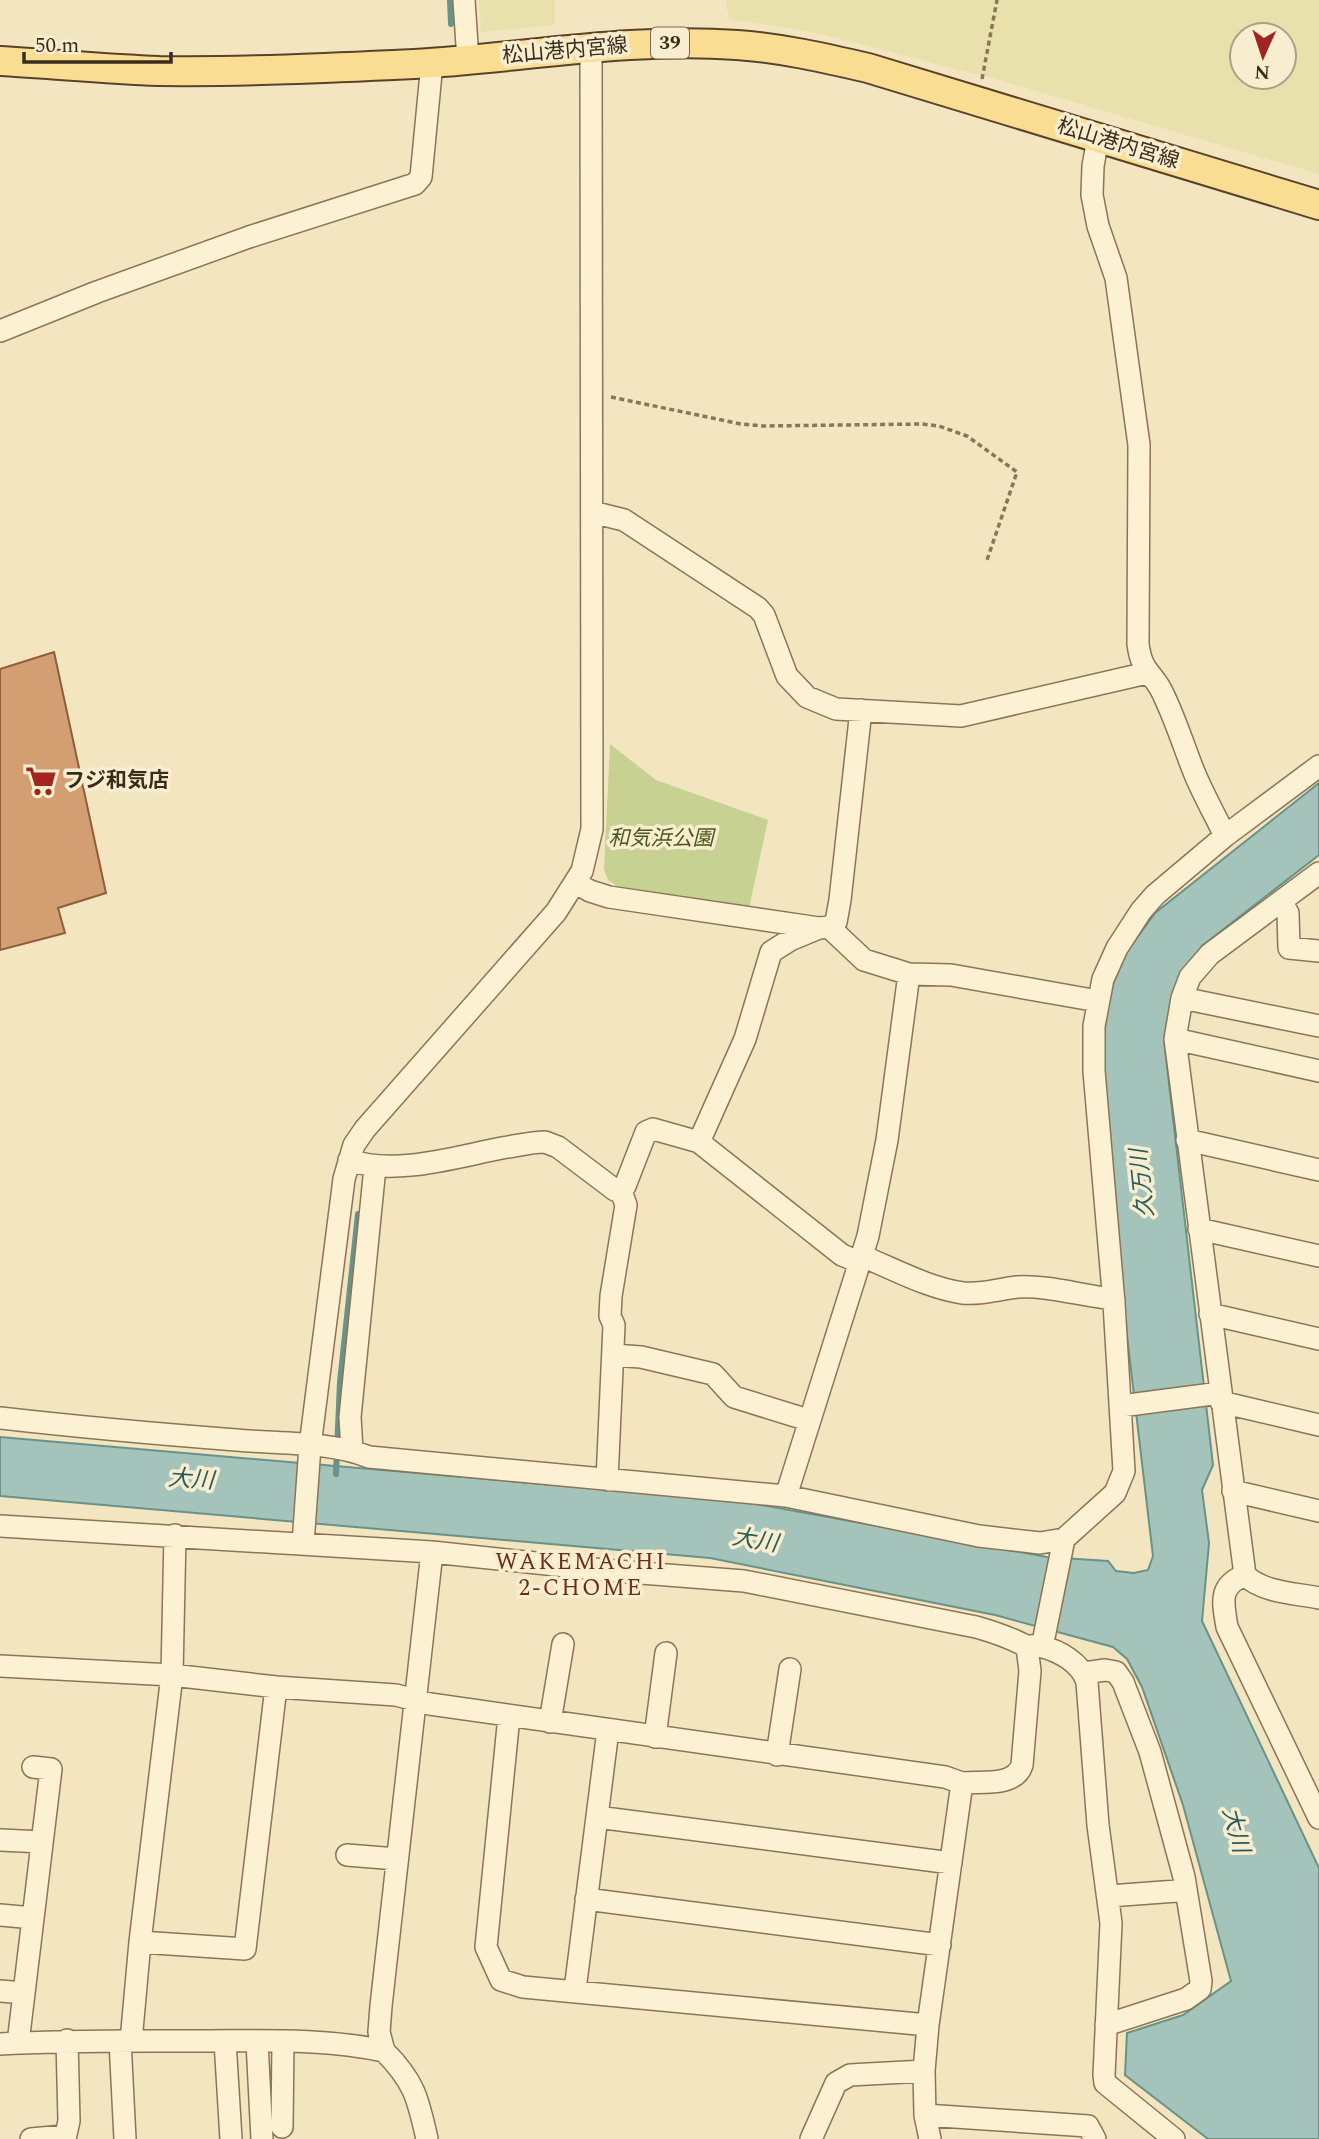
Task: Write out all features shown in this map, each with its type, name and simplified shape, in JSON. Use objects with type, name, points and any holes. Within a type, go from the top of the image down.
[{"type":"main road","name":"松山港内宮線","points":[[0,61],[158,71],[304,69],[432,63],[660,43],[737,45],[807,54],[868,68],[1319,205]]},
{"type":"street","points":[[464,0],[468,60]]},
{"type":"street","points":[[304,1540],[344,1179],[352,1153],[365,1129],[556,912],[576,883],[588,852],[592,829],[591,47]]},
{"type":"street","points":[[0,331],[97,292],[250,237],[415,184],[421,177],[432,63]]},
{"type":"street","points":[[1098,138],[1092,195],[1098,226],[1115,278],[1139,445],[1140,659],[1146,673],[1158,683],[1195,774],[1225,836]]},
{"type":"street","points":[[592,512],[624,520],[758,608],[764,615],[787,676],[807,698],[836,709],[961,716],[1146,673]]},
{"type":"street","points":[[771,952],[790,940],[836,922],[861,710]]},
{"type":"street","points":[[0,1666],[172,1675],[397,1695],[509,1716],[944,1777],[962,1783],[1013,1779],[1020,1773],[1022,1765],[1030,1671],[1062,1544],[1115,1493],[1124,1471],[1126,1405],[1094,1071],[1094,1026],[1103,979],[1117,947],[1155,895],[1225,836],[1319,766]]},
{"type":"street","points":[[1319,873],[1210,954],[1191,977],[1182,999],[1175,1039],[1210,1314],[1217,1397],[1234,1491],[1245,1575],[1253,1583],[1262,1586],[1319,1598]]},
{"type":"street","points":[[576,883],[609,897],[824,928],[864,960],[909,974],[951,975],[1098,1001]]},
{"type":"street","points":[[1281,901],[1288,912],[1289,948],[1319,951]]},
{"type":"street","points":[[699,1142],[745,1039],[771,952],[772,940],[761,919]]},
{"type":"street","points":[[786,1496],[860,1259],[887,1140],[909,974]]},
{"type":"street","points":[[1182,999],[1319,1026]]},
{"type":"street","points":[[1175,1039],[1319,1071]]},
{"type":"street","points":[[352,1153],[375,1167],[436,1161],[545,1142],[558,1147],[615,1190],[625,1186],[646,1132],[653,1129],[699,1142],[842,1255],[942,1289],[965,1293],[990,1293],[1017,1287],[1114,1299]]},
{"type":"street","points":[[1187,1140],[1319,1170]]},
{"type":"street","points":[[349,1450],[375,1167]]},
{"type":"street","points":[[607,1480],[614,1325],[610,1317],[611,1296],[626,1205],[620,1188]]},
{"type":"street","points":[[1199,1229],[1319,1256]]},
{"type":"street","points":[[1210,1314],[1319,1339]]},
{"type":"street","points":[[613,1355],[641,1357],[713,1374],[734,1397],[808,1420]]},
{"type":"street","points":[[1126,1405],[1217,1397],[1319,1424]]},
{"type":"street","points":[[0,1418],[314,1449],[349,1450],[369,1457],[786,1496],[979,1536],[1062,1544]]},
{"type":"street","points":[[1234,1491],[1319,1511]]},
{"type":"street","points":[[0,1526],[304,1540],[603,1570],[744,1581],[1037,1643],[1078,1665],[1087,1682],[1098,1825],[1111,1923],[1105,2084],[1174,2139]]},
{"type":"street","points":[[125,2139],[126,2041],[172,1675],[175,1535]]},
{"type":"street","points":[[427,2139],[418,2100],[410,2081],[384,2051],[379,2032],[432,1552]]},
{"type":"street","points":[[1245,1575],[1232,1581],[1226,1588],[1224,1598],[1227,1627],[1319,1818]]},
{"type":"street","points":[[550,1722],[563,1644]]},
{"type":"street","points":[[655,1737],[666,1653]]},
{"type":"street","points":[[777,1755],[790,1669]]},
{"type":"street","points":[[1084,1674],[1105,1670],[1116,1672],[1123,1682],[1145,1741],[1184,1877],[1201,1981],[1200,1989],[1186,1999],[1106,2025]]},
{"type":"street","points":[[140,1942],[245,1949],[276,1686]]},
{"type":"street","points":[[509,1716],[485,1947],[501,1980],[523,1987],[928,2025]]},
{"type":"street","points":[[575,1990],[608,1730]]},
{"type":"street","points":[[33,1767],[51,1769],[24,1993],[9,2043],[68,2040],[283,2042],[325,2043],[384,2051]]},
{"type":"street","points":[[930,2139],[925,2115],[924,2071],[928,2025],[962,1783]]},
{"type":"street","points":[[597,1817],[951,1863]]},
{"type":"street","points":[[1,1840],[42,1842]]},
{"type":"street","points":[[346,1855],[397,1859]]},
{"type":"street","points":[[1109,1896],[1177,1891]]},
{"type":"street","points":[[586,1899],[940,1945]]},
{"type":"street","points":[[0,1915],[33,1918]]},
{"type":"street","points":[[0,1991],[24,1993]]},
{"type":"street","points":[[31,2139],[64,2137],[69,2121],[68,2040]]},
{"type":"street","points":[[225,2041],[231,2139]]},
{"type":"street","points":[[257,2042],[262,2139]]},
{"type":"street","points":[[282,2127],[283,2042]]},
{"type":"street","points":[[811,2139],[835,2083],[850,2075],[924,2071]]},
{"type":"street","points":[[925,2115],[1088,2126],[1095,2139]]},
{"type":"path","points":[[977,102],[997,0]]},
{"type":"path","points":[[592,393],[741,425],[922,424],[954,430],[967,436],[1017,472],[987,560]]},
{"type":"shaded area","points":[[479,0],[555,0],[555,25],[481,32]]},
{"type":"shaded area","points":[[726,0],[1319,0],[1319,174],[992,78],[809,31],[729,19]]},
{"type":"green space","name":"和気浜公園","points":[[610,744],[656,780],[768,820],[749,908],[620,888],[608,880],[604,869]]},
{"type":"water","points":[[1319,783],[1319,855],[1202,946],[1183,970],[1170,1008],[1164,1040],[1213,1465],[1202,1490],[1209,1543],[1202,1621],[1319,1868],[1319,2139],[1208,2139],[1125,2075],[1127,2033],[1183,2015],[1231,1981],[1183,1805],[1142,1687],[1127,1659],[1113,1647],[995,1615],[710,1558],[0,1496],[0,1437],[740,1501],[1047,1557],[1108,1561],[1116,1571],[1134,1573],[1148,1570],[1153,1556],[1112,1209],[1103,1042],[1110,991],[1126,953],[1155,913]]},
{"type":"building","name":"フジ和気店","points":[[54,652],[106,893],[58,908],[65,933],[0,950],[0,669]]},
{"type":"waterway","points":[[450,0],[451,24]]},
{"type":"waterway","points":[[336,1474],[340,1382],[358,1214]]},
{"type":"place","name":"フジ和気店","points":[[41,781]]},
{"type":"district","name":"WAKEMACHI 2-CHOME","points":[[581,1575]]},
{"type":"water label","name":"久万川","points":[[1143,1183]]},
{"type":"water label","name":"大川","points":[[191,1480]]},
{"type":"water label","name":"大川","points":[[755,1541]]},
{"type":"water label","name":"大川","points":[[1235,1830]]}]
